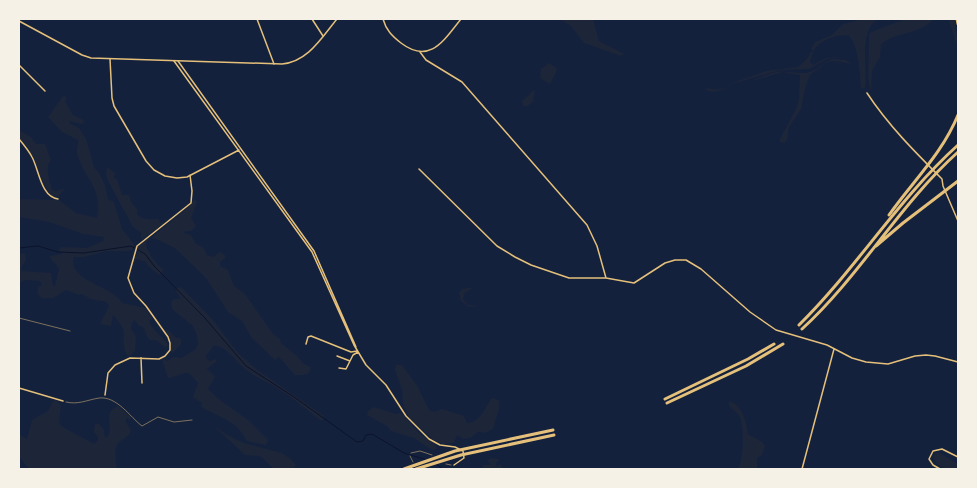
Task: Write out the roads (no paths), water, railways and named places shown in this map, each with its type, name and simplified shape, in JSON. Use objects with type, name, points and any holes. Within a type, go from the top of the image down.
[{"type":"highway","points":[[956,19],[958,24]]},
{"type":"highway","points":[[799,325],[830,294],[931,162],[947,137],[958,115]]},
{"type":"highway","points":[[880,229],[913,190],[958,145]]},
{"type":"highway","points":[[802,329],[839,291],[913,198],[958,152]]},
{"type":"highway","points":[[866,256],[903,223],[958,181]]},
{"type":"highway","points":[[665,399],[748,360],[774,344]]},
{"type":"highway","points":[[667,404],[746,366],[784,344]]},
{"type":"highway","points":[[404,469],[446,454],[478,445],[553,430]]},
{"type":"highway","points":[[416,469],[478,450],[554,435]]},
{"type":"street","points":[[257,19],[274,64]]},
{"type":"street","points":[[312,19],[322,36]]},
{"type":"street","points":[[19,21],[82,55],[92,58],[289,64],[298,61],[337,19]]},
{"type":"street","points":[[383,19],[388,31],[395,38],[408,48],[420,52],[429,51],[437,46],[460,19]]},
{"type":"street","points":[[420,52],[423,57],[462,82],[587,225],[597,246],[606,278]]},
{"type":"street","points":[[110,59],[113,104],[144,158],[154,170],[165,176],[177,178],[190,175],[240,150]]},
{"type":"street","points":[[174,61],[240,150]]},
{"type":"street","points":[[178,61],[301,235],[314,257],[357,352],[366,365],[386,386],[404,413],[417,427],[437,444],[455,447],[463,451],[464,458],[454,465]]},
{"type":"street","points":[[19,65],[45,91]]},
{"type":"street","points":[[867,93],[876,107],[942,179],[943,186],[958,221]]},
{"type":"street","points":[[19,139],[33,158],[46,191],[50,197],[58,199]]},
{"type":"street","points":[[419,169],[485,234],[507,253],[531,265],[568,278],[606,278],[636,283],[665,263],[679,260],[689,261],[768,326],[792,335],[827,345],[852,358],[871,363],[888,364],[915,356],[926,355],[958,362]]},
{"type":"street","points":[[105,395],[106,380],[111,368],[130,358],[157,359],[163,357],[168,352],[170,343],[159,323],[130,286],[128,278],[137,246],[190,204],[192,199],[190,175]]},
{"type":"street","points":[[306,344],[309,336],[351,352],[357,352]]},
{"type":"street","points":[[802,469],[834,349]]},
{"type":"street","points":[[339,368],[346,369],[353,355],[357,352]]},
{"type":"street","points":[[337,356],[350,361]]},
{"type":"street","points":[[141,358],[142,383]]},
{"type":"street","points":[[19,388],[63,401]]},
{"type":"street","points":[[940,469],[930,462],[929,458],[933,451],[942,449],[958,457]]},
{"type":"lane","points":[[19,318],[70,331]]},
{"type":"waterway","points":[[19,248],[38,246],[58,252],[84,253],[131,246],[145,254],[155,267],[204,317],[246,366],[294,397],[357,442],[363,441],[366,435],[372,434],[404,453],[427,460]]},
{"type":"waterway","points":[[436,464],[443,469]]}]
